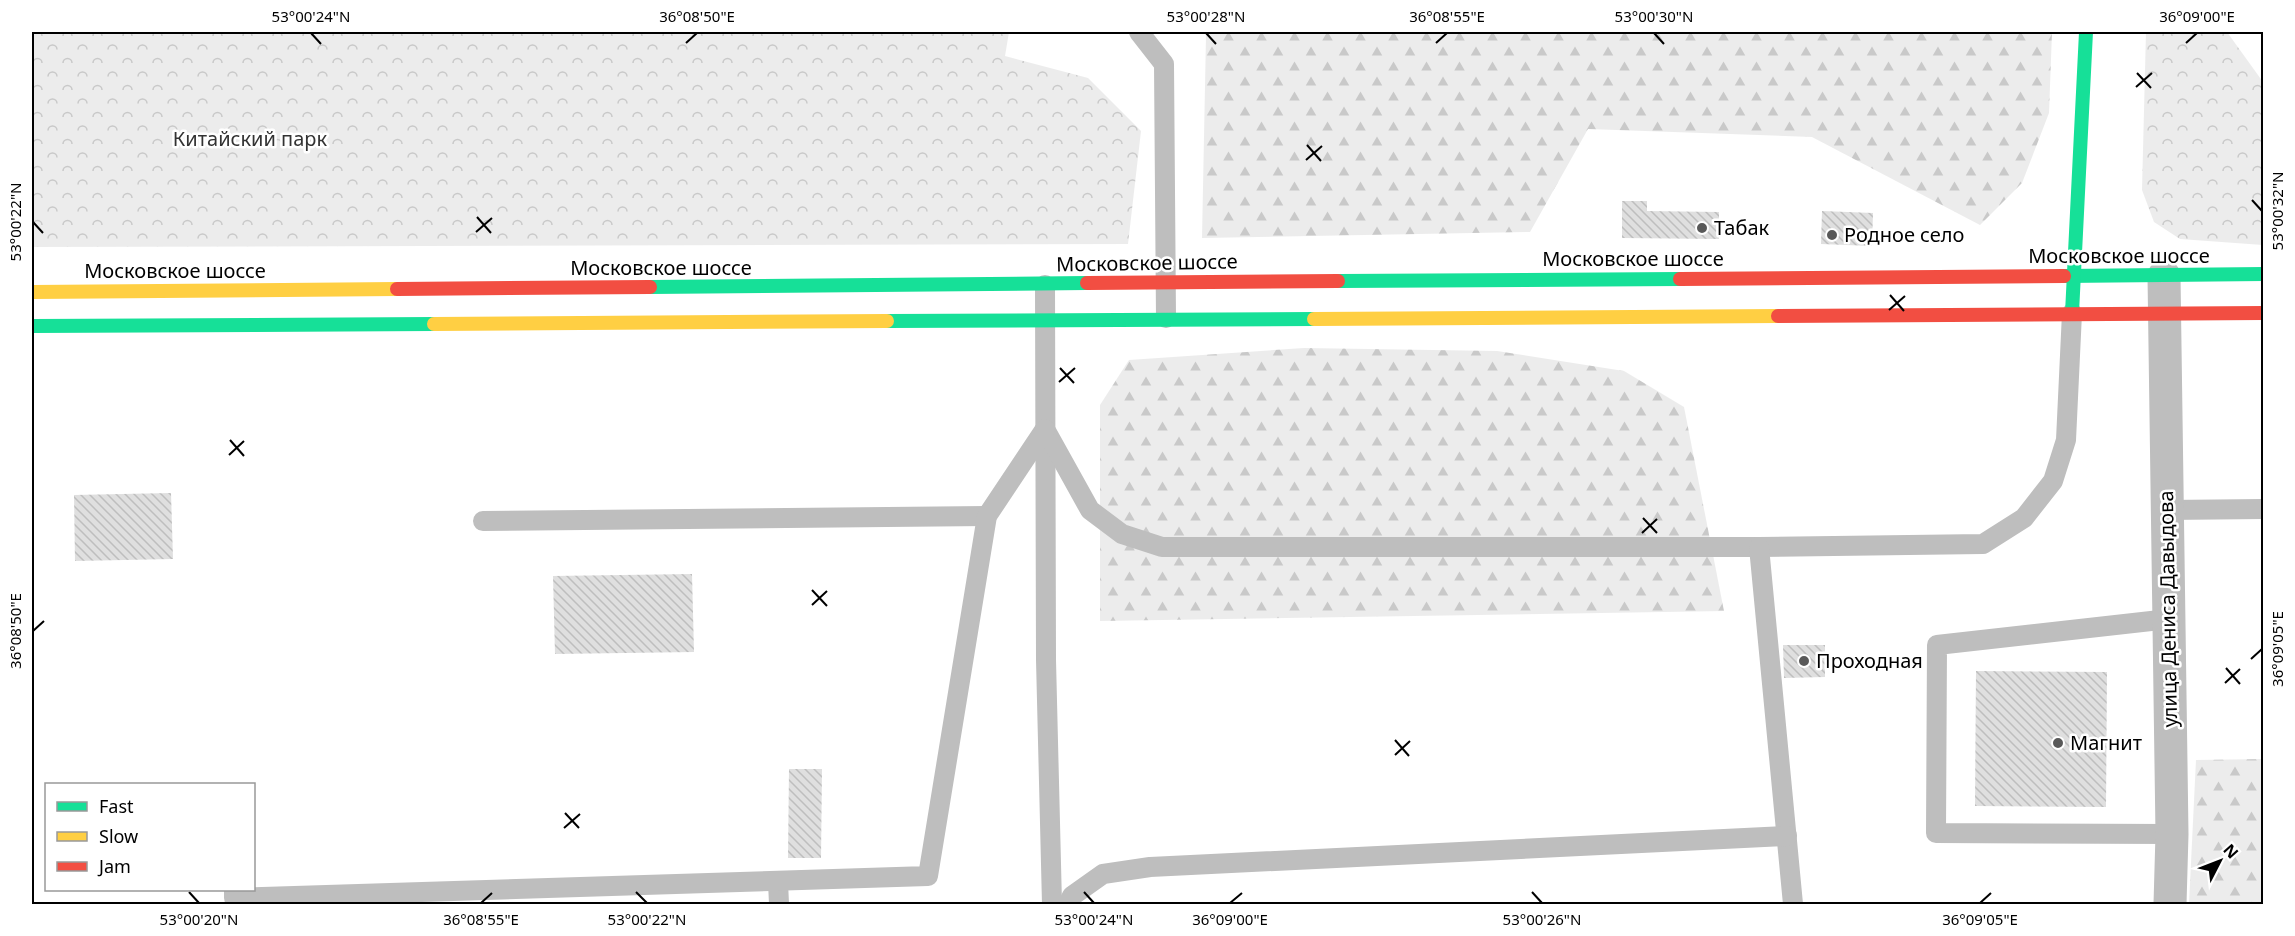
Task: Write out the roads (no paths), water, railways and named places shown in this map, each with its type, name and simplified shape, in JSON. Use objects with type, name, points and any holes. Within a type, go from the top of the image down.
[{"type":"main road","points":[[2072,313],[2086,32]]},
{"type":"main road","name":"Московское шоссе","points":[[32,291],[2264,274]]},
{"type":"main road","points":[[32,326],[2264,313]]},
{"type":"street","name":"улица Дениса Давыдова","points":[[2164,276],[2172,834],[2170,904]]},
{"type":"lane","points":[[1139,32],[1164,64],[1167,318]]},
{"type":"lane","points":[[1045,285],[1046,671],[1052,904]]},
{"type":"lane","points":[[1045,429],[1090,510],[1122,534],[1162,547],[1759,547],[1983,544],[2024,518],[2053,481],[2066,440],[2072,313]]},
{"type":"lane","points":[[234,897],[928,876],[987,516],[1045,429]]},
{"type":"lane","points":[[2167,510],[2264,509]]},
{"type":"lane","points":[[483,521],[987,516]]},
{"type":"lane","points":[[1759,547],[1794,904]]},
{"type":"lane","points":[[2169,619],[1937,645],[1936,833],[2172,834]]},
{"type":"lane","points":[[1068,904],[1072,896],[1103,874],[1150,867],[1787,836]]},
{"type":"lane","points":[[778,882],[779,904]]},
{"type":"place","name":"Табак","points":[[1702,228]]},
{"type":"place","name":"Родное село","points":[[1832,235]]},
{"type":"place","name":"Проходная","points":[[1804,661]]},
{"type":"place","name":"Магнит","points":[[2058,743]]},
{"type":"park label","name":"Китайский парк","points":[[250,139]]}]
